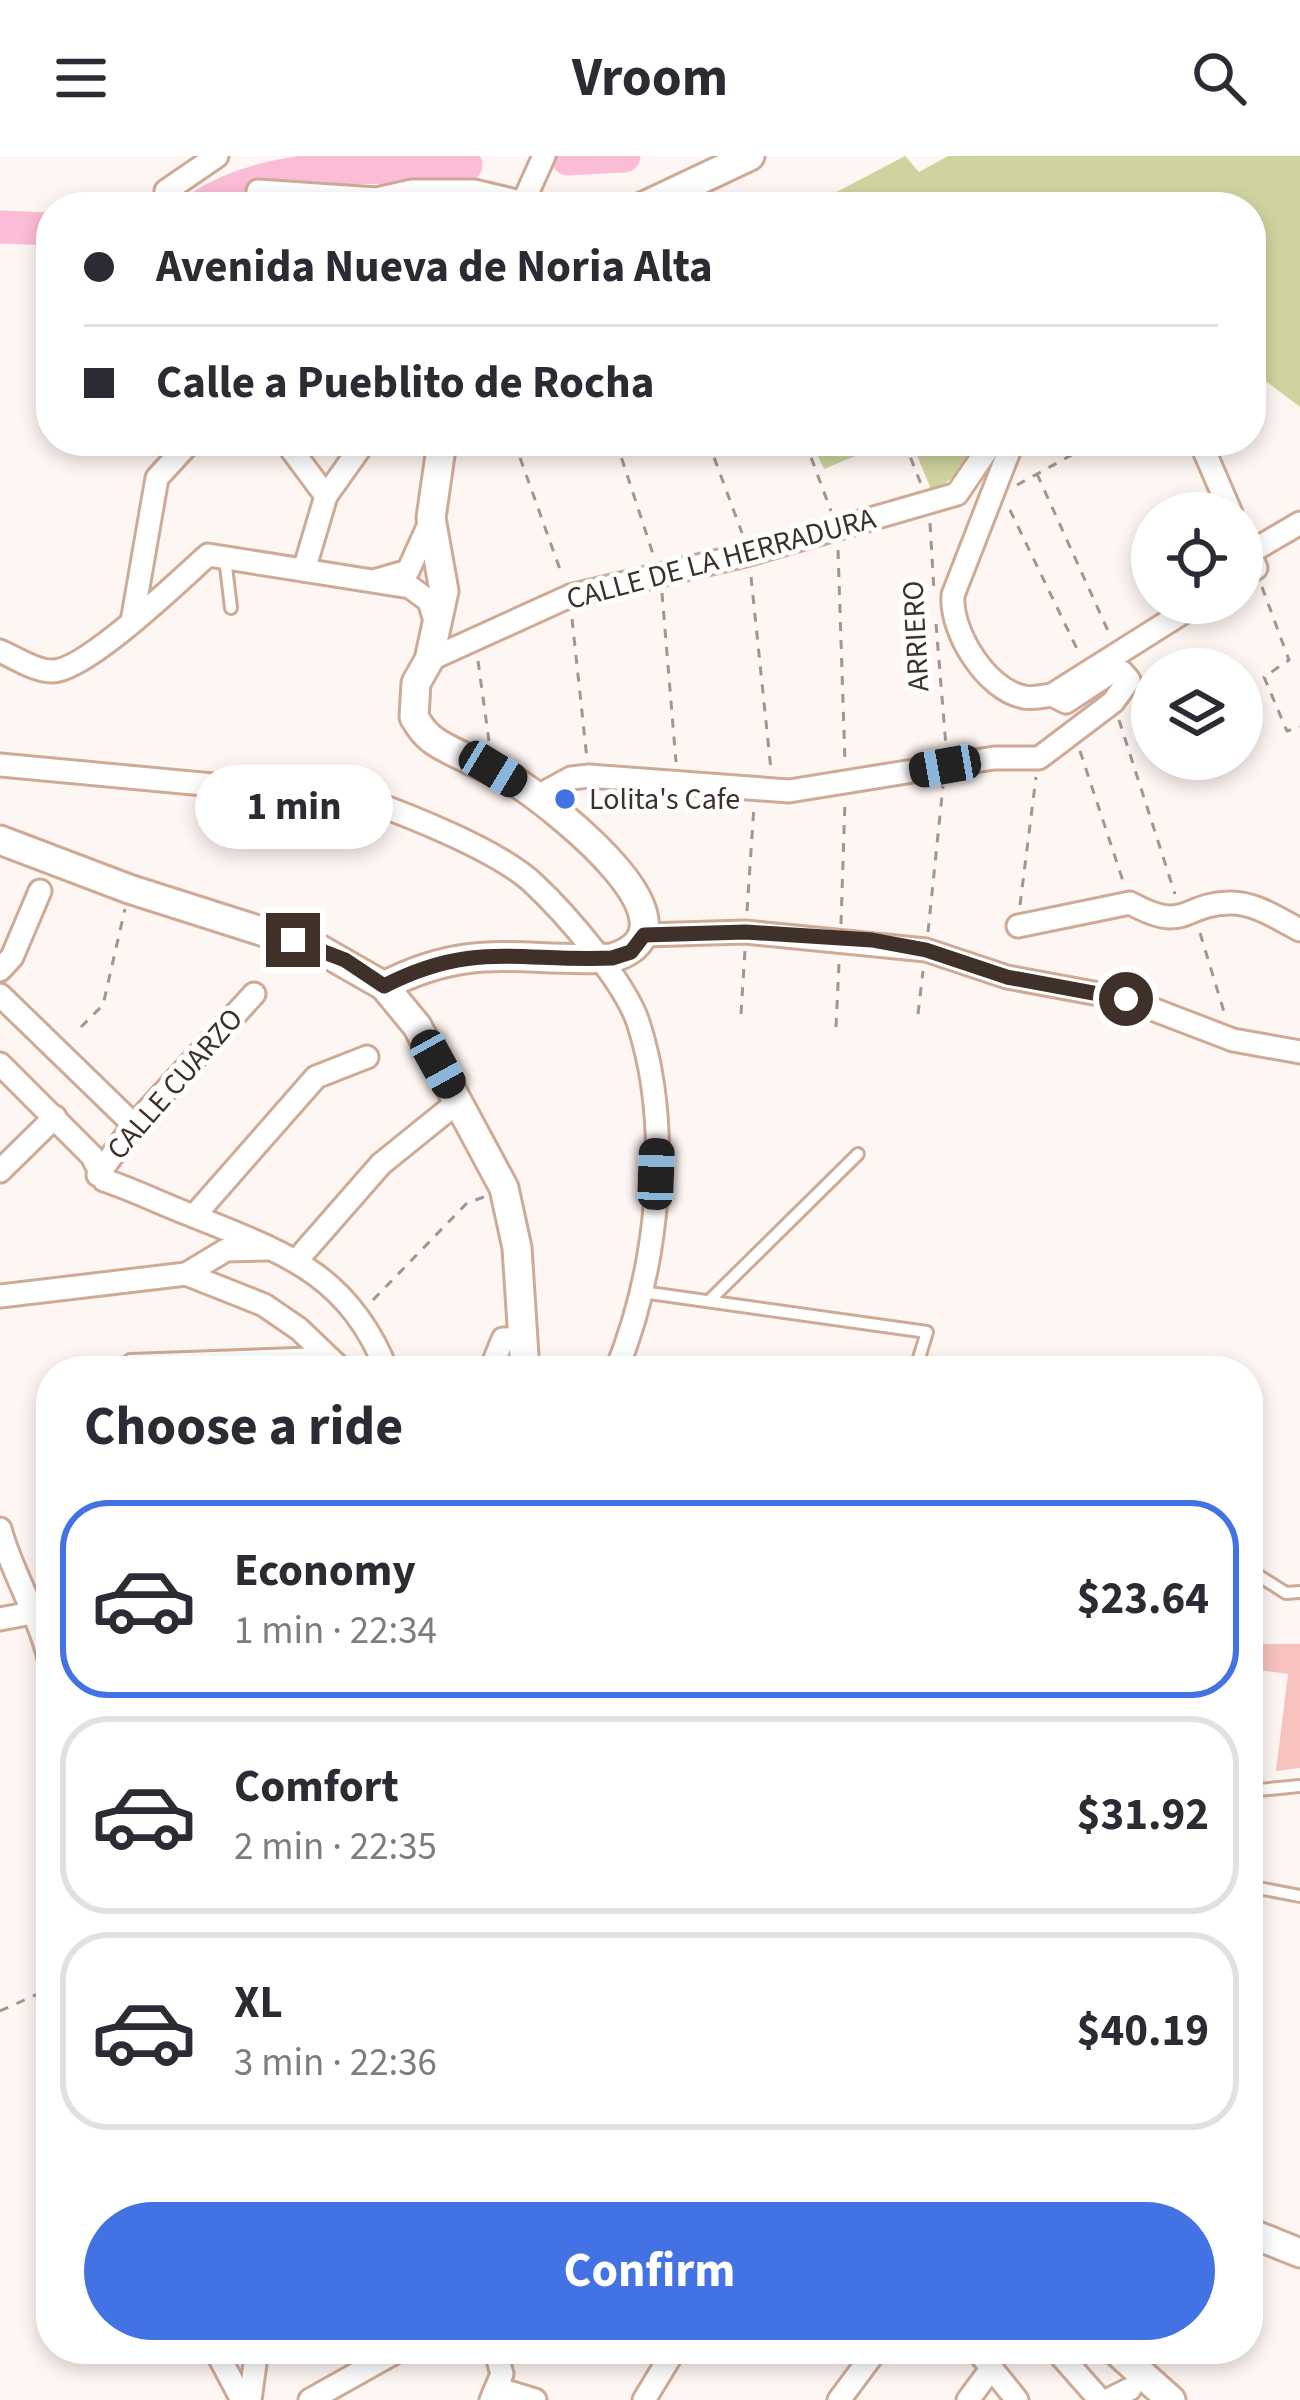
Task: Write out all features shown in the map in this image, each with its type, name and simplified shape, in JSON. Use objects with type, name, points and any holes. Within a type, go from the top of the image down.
[{"type":"street","points":[[166,190],[217,156]]},
{"type":"street","points":[[529,192],[544,156]]},
{"type":"street","points":[[674,192],[750,156]]},
{"type":"street","points":[[258,191],[273,192]]},
{"type":"street","points":[[408,192],[478,192]]},
{"type":"street","points":[[132,622],[157,478],[177,456]]},
{"type":"street","points":[[296,456],[326,496]]},
{"type":"street","points":[[304,571],[326,496],[354,456]]},
{"type":"street","points":[[376,580],[408,571],[431,518],[440,456]]},
{"type":"street","name":"CALLE DE LA HERRADURA","points":[[429,659],[570,596],[749,554],[929,503],[967,486],[984,456]]},
{"type":"street","points":[[1006,456],[953,595],[952,612],[956,629],[1000,688],[1027,698],[1052,694],[1163,624]]},
{"type":"street","points":[[1206,456],[1222,492]]},
{"type":"street","points":[[384,986],[414,970],[473,954],[599,959],[631,952],[644,935],[645,920],[634,892],[600,850],[536,797],[493,769],[436,742],[414,718],[416,683],[429,659],[444,591],[431,518]]},
{"type":"street","points":[[1263,548],[1300,523]]},
{"type":"street","points":[[0,652],[50,671],[68,669],[132,622],[208,555],[420,591],[436,625]]},
{"type":"street","points":[[536,797],[571,778],[589,776],[764,789],[1039,758],[1113,702],[1129,680],[1122,672],[1110,673],[1066,702],[1052,694]]},
{"type":"street","points":[[0,765],[363,799],[416,818],[532,881],[599,959],[638,1020],[657,1137],[653,1246],[621,1356]]},
{"type":"street","points":[[0,840],[129,890],[321,950],[384,986],[417,1026],[504,1188],[514,1221],[525,1356]]},
{"type":"street","points":[[0,970],[12,957],[40,891]]},
{"type":"street","points":[[1018,926],[1130,903],[1157,918],[1189,916],[1228,903],[1272,913],[1299,931]]},
{"type":"street","points":[[644,935],[746,932],[926,950],[1007,977],[1126,999],[1233,1040],[1300,1052]]},
{"type":"street","name":"CALLE CUARZO","points":[[98,1175],[134,1125],[254,994]]},
{"type":"street","points":[[0,995],[134,1125]]},
{"type":"street","points":[[194,1216],[316,1077],[367,1057]]},
{"type":"street","points":[[0,1064],[92,1156],[98,1175],[297,1260],[359,1314],[380,1356]]},
{"type":"street","points":[[297,1260],[381,1164],[459,1101]]},
{"type":"street","points":[[0,1171],[55,1117]]},
{"type":"street","points":[[0,1296],[186,1274],[226,1250],[272,1249]]},
{"type":"street","points":[[186,1274],[264,1305],[330,1356]]},
{"type":"street","points":[[493,1356],[503,1339],[524,1337]]},
{"type":"street","points":[[0,1529],[36,1625]]},
{"type":"street","points":[[0,1619],[32,1613]]},
{"type":"street","points":[[1263,2238],[1300,2253]]},
{"type":"street","points":[[224,2364],[246,2400]]},
{"type":"street","points":[[246,2400],[254,2364]]},
{"type":"street","points":[[310,2400],[362,2364]]},
{"type":"street","points":[[644,2400],[666,2364]]},
{"type":"street","points":[[839,2400],[866,2364]]},
{"type":"street","points":[[987,2364],[1017,2400]]},
{"type":"street","points":[[1069,2364],[1104,2400],[1130,2389]]},
{"type":"street","points":[[1131,2364],[1171,2400]]},
{"type":"street","points":[[968,2400],[991,2369]]},
{"type":"street","points":[[495,2394],[535,2400]]},
{"type":"lane","points":[[225,558],[231,608]]},
{"type":"lane","points":[[313,836],[321,793]]},
{"type":"lane","points":[[712,1298],[858,1154]]},
{"type":"lane","points":[[642,1292],[712,1298],[927,1332],[920,1356]]},
{"type":"lane","points":[[228,1356],[327,1352]]},
{"type":"lane","points":[[1263,1578],[1286,1593],[1300,1592]]},
{"type":"lane","points":[[1263,1790],[1300,1786]]},
{"type":"lane","points":[[1263,1889],[1300,1896]]},
{"type":"path","points":[[519,456],[570,596],[589,776]]},
{"type":"path","points":[[621,456],[660,575],[677,782]]},
{"type":"path","points":[[713,456],[749,554],[764,789],[741,1014]]},
{"type":"path","points":[[810,456],[837,529],[845,783],[836,1028]]},
{"type":"path","name":"ARRIERO","points":[[910,456],[929,503],[947,766],[918,1014]]},
{"type":"path","points":[[1070,456],[1002,494],[1088,671]]},
{"type":"path","points":[[1037,474],[1118,651]]},
{"type":"path","points":[[1263,597],[1289,660],[1264,676],[1287,731],[1300,727]]},
{"type":"path","points":[[474,635],[493,769]]},
{"type":"path","points":[[1113,702],[1233,1040]]},
{"type":"path","points":[[1075,733],[1130,903]]},
{"type":"path","points":[[1018,926],[1039,758]]},
{"type":"path","points":[[81,1027],[103,1005],[129,890]]},
{"type":"path","points":[[359,1314],[467,1204],[504,1188]]},
{"type":"path","points":[[0,2011],[36,1995]]},
{"type":"green space","points":[[905,156],[919,172],[948,156],[1300,156],[1300,407],[1266,381],[1266,192],[837,192]]},
{"type":"green space","points":[[818,456],[855,456],[824,469]]},
{"type":"green space","points":[[917,456],[966,456],[953,477],[933,494]]},
{"type":"building","points":[[1263,1644],[1300,1644],[1300,1768],[1276,1771],[1288,1674],[1263,1671]]},
{"type":"waterway","points":[[568,159],[624,156]]},
{"type":"waterway","points":[[227,192],[294,173],[466,165]]},
{"type":"waterway","points":[[0,227],[36,228]]},
{"type":"place","name":"Lolita's Cafe","points":[[565,799]]},
{"type":"route","points":[[293,940],[345,960],[384,986],[414,970],[473,954],[612,958],[631,952],[644,935],[679,931],[872,940],[926,950],[1007,977],[1126,999]]}]
